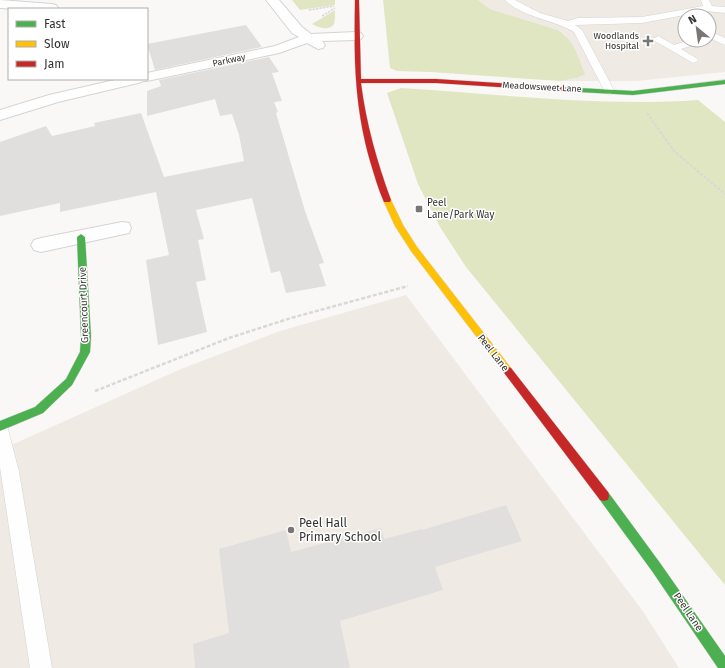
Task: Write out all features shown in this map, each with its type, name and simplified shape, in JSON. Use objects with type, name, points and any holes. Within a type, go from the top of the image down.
[{"type":"main road","name":"Peel Lane","points":[[357,2],[356,49],[358,81],[368,133],[385,196],[396,219],[410,243],[436,279],[630,530],[682,602],[725,667]]},
{"type":"main road","name":"Meadowsweet Lane","points":[[358,81],[436,81],[633,93],[725,82]]},
{"type":"main road","name":"Greencourt Drive","points":[[0,427],[39,410],[54,398],[69,382],[85,352],[86,336],[81,237]]},
{"type":"street","points":[[272,0],[297,30],[317,45],[356,49]]},
{"type":"street","points":[[0,4],[52,8]]},
{"type":"street","points":[[309,38],[356,36]]},
{"type":"street","name":"Parkway","points":[[148,77],[279,49],[309,38]]},
{"type":"street","points":[[0,115],[54,98],[134,80]]},
{"type":"street","points":[[41,245],[122,228]]},
{"type":"lane","points":[[509,0],[536,15],[568,24],[578,30],[610,92]]},
{"type":"lane","points":[[568,24],[578,22],[642,20],[673,15],[706,4],[725,10]]},
{"type":"lane","points":[[673,15],[677,17]]},
{"type":"lane","points":[[658,38],[693,60]]},
{"type":"lane","points":[[673,48],[677,47]]},
{"type":"lane","points":[[0,427],[10,472],[41,668]]},
{"type":"path","points":[[283,14],[357,2]]},
{"type":"path","points":[[633,93],[674,151],[725,194]]},
{"type":"path","points":[[54,398],[84,396],[229,338],[291,318],[436,279]]},
{"type":"shaded area","name":"Woodlands Hospital","points":[[478,0],[725,0],[725,72],[637,81],[560,81],[577,78],[566,35],[558,30],[490,9]]},
{"type":"shaded area","name":"Peel Hall Primary School","points":[[406,295],[642,610],[679,668],[0,668],[0,450],[181,369],[280,331]]},
{"type":"green space","points":[[292,0],[335,0],[335,5],[300,10]]},
{"type":"green space","points":[[383,0],[478,0],[490,9],[558,30],[572,44],[585,74],[577,78],[560,81],[397,71],[390,68]]},
{"type":"green space","points":[[335,10],[334,24],[330,28],[317,27],[312,24]]},
{"type":"green space","points":[[401,88],[587,101],[661,102],[698,100],[725,122],[725,585],[466,267],[440,227],[418,184],[387,93]]},
{"type":"building","points":[[246,25],[262,47],[155,70],[148,44]]},
{"type":"building","points":[[269,57],[279,72],[272,73],[282,101],[274,102],[278,112],[276,113],[305,211],[324,263],[319,264],[326,286],[286,293],[280,271],[271,273],[252,198],[196,210],[204,239],[198,240],[206,280],[196,282],[207,332],[158,345],[146,260],[169,255],[156,192],[60,212],[60,203],[0,216],[0,142],[46,126],[52,136],[95,126],[94,123],[141,113],[164,177],[244,161],[239,135],[232,114],[220,116],[215,99],[147,116],[147,91],[161,86],[159,80]]},
{"type":"building","points":[[506,505],[522,541],[435,567],[443,590],[340,621],[350,668],[195,668],[193,644],[229,633],[219,549],[286,530],[291,552],[381,528],[384,539],[422,530]]},
{"type":"traffic: fast","points":[[579,90],[633,93],[725,82]]},
{"type":"traffic: fast","points":[[0,426],[39,410],[69,382],[85,352],[86,336],[81,237]]},
{"type":"traffic: fast","points":[[604,496],[656,567],[725,667]]},
{"type":"traffic: slow","points":[[387,200],[399,226],[414,249],[508,371]]},
{"type":"traffic: jam","points":[[357,0],[357,59],[360,101],[371,151],[387,200]]},
{"type":"traffic: jam","points":[[358,81],[436,81],[579,90]]},
{"type":"traffic: jam","points":[[508,371],[604,496]]},
{"type":"place","name":"Woodlands Hospital","points":[[648,41]]},
{"type":"place","name":"Peel Lane/Park Way","points":[[419,209]]},
{"type":"place","name":"Peel Hall Primary School","points":[[291,530]]}]
